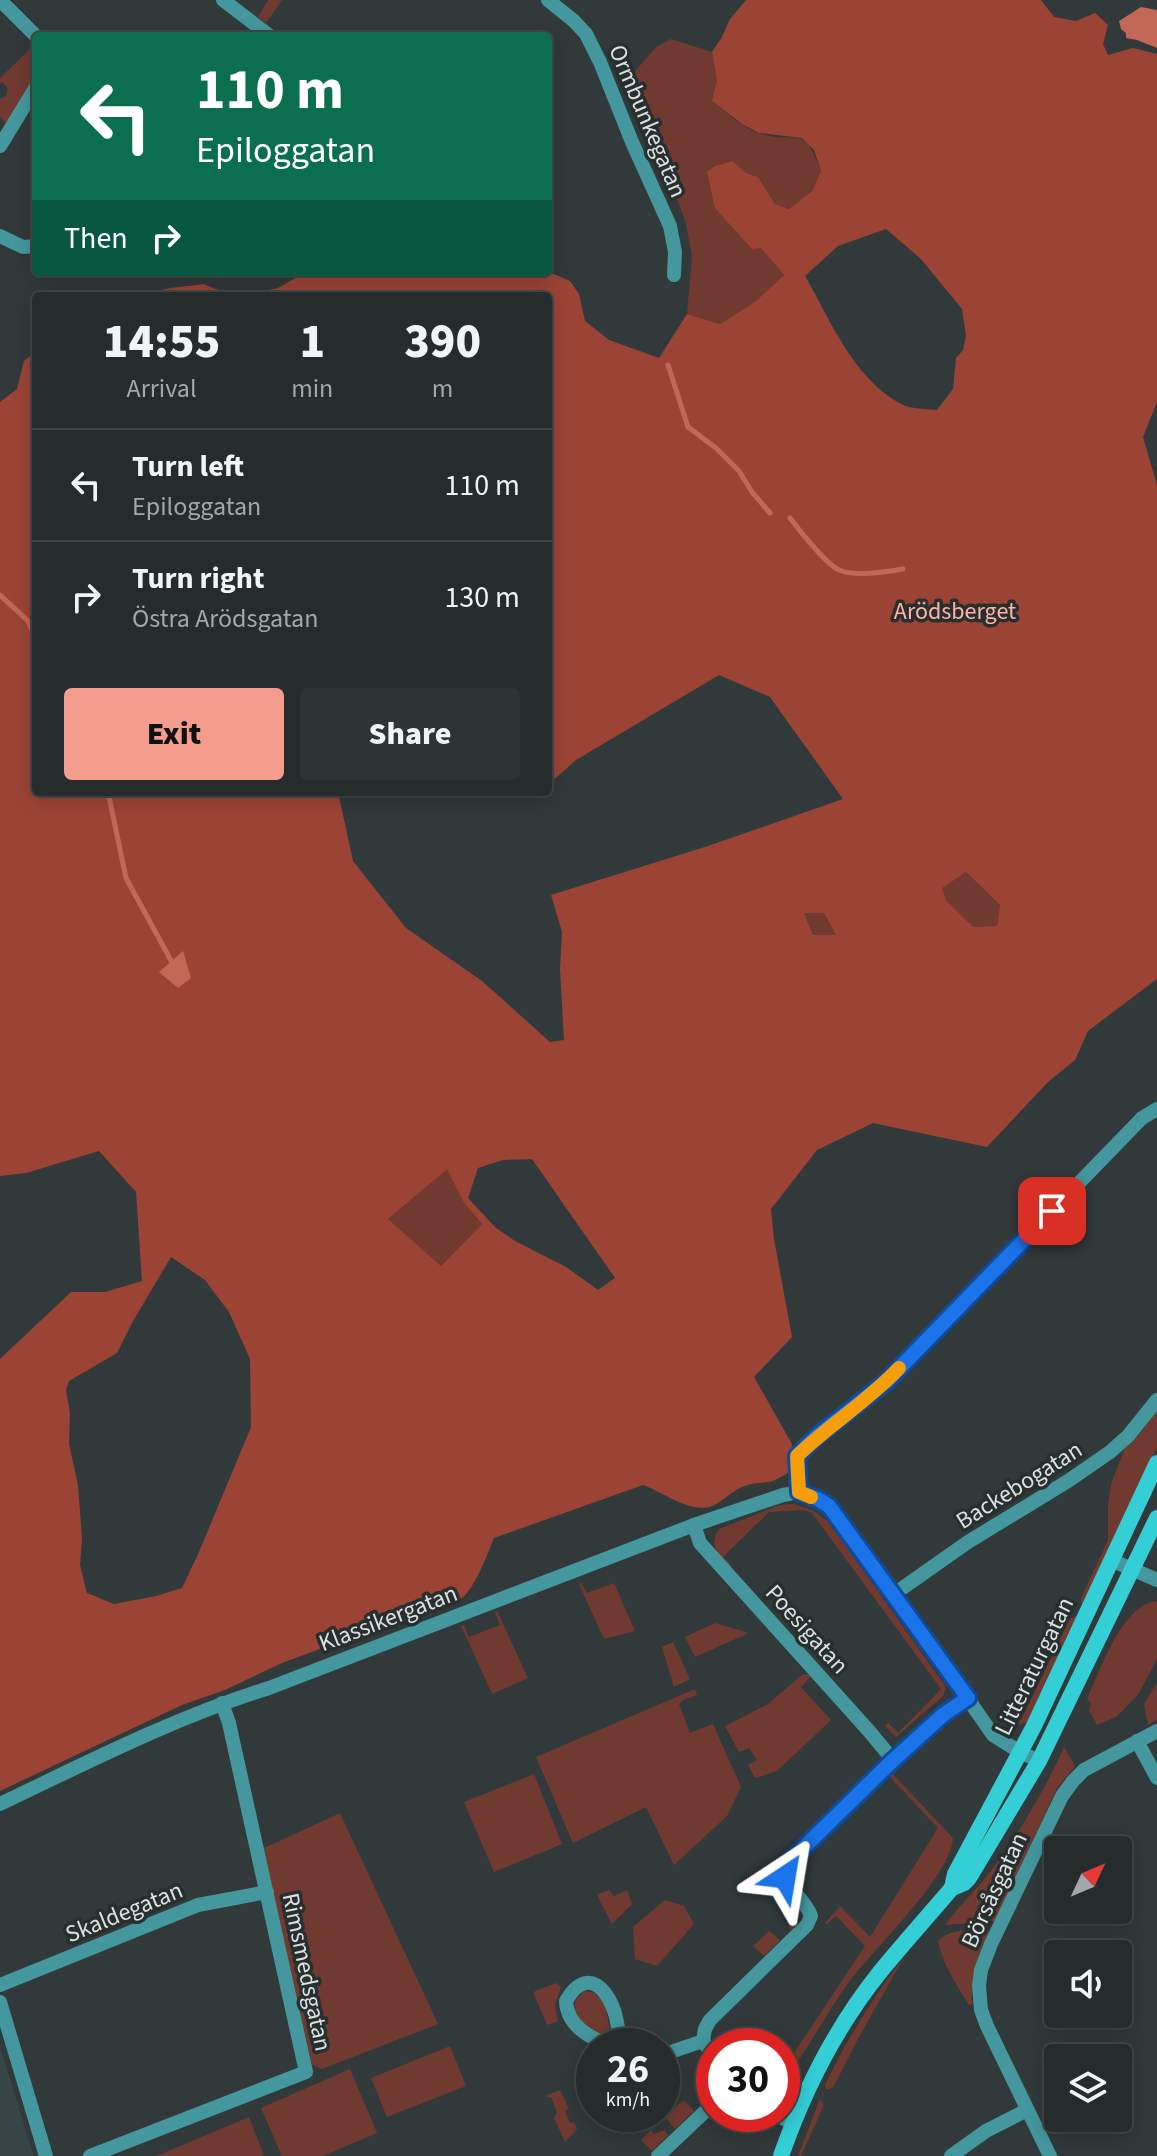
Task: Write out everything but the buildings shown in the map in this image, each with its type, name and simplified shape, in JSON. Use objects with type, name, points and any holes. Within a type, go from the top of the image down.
[{"type":"street","points":[[0,0],[32,32]]},
{"type":"street","points":[[223,0],[265,32]]},
{"type":"street","name":"Ormbunkegatan","points":[[548,0],[586,34],[600,62],[670,226],[675,252],[674,275]]},
{"type":"street","points":[[0,146],[32,94]]},
{"type":"street","points":[[0,236],[23,247],[32,246]]},
{"type":"street","points":[[1039,1761],[993,1735],[829,1506],[799,1492],[797,1456],[816,1437],[887,1381],[1142,1118],[1157,1109]]},
{"type":"street","name":"Backebogatan","points":[[894,1594],[968,1542],[1110,1452],[1128,1436],[1157,1400]]},
{"type":"street","name":"Litteraturgatan","points":[[952,1888],[955,1874],[1072,1648],[1157,1463]]},
{"type":"street","name":"Klassikergatan","points":[[0,1804],[222,1703],[269,1688],[694,1525],[799,1492]]},
{"type":"street","name":"Litteraturgatan","points":[[800,2102],[825,2054],[878,1974],[952,1888],[969,1878],[1039,1761],[1157,1518]]},
{"type":"street","name":"Poesigatan","points":[[694,1525],[700,1543],[893,1760]]},
{"type":"street","points":[[1111,1560],[1157,1580]]},
{"type":"street","points":[[706,2028],[710,2020],[807,1925],[811,1916],[806,1904],[785,1877],[784,1870],[788,1863],[893,1760],[944,1714],[968,1698]]},
{"type":"street","name":"Rimsmedsgatan","points":[[90,2156],[306,2072],[222,1703]]},
{"type":"street","name":"Börsåsgatan","points":[[1050,2156],[981,2010],[981,1970],[1062,1796],[1073,1781],[1084,1770],[1157,1731]]},
{"type":"street","points":[[1137,1741],[1157,1778]]},
{"type":"street","name":"Skaldegatan","points":[[0,1985],[198,1905],[267,1892]]},
{"type":"street","points":[[581,2028],[569,2017],[566,2001],[574,1988],[590,1983],[610,1999],[618,2028]]},
{"type":"street","points":[[0,2002],[46,2156]]},
{"type":"street","points":[[951,2156],[986,2131],[1027,2110]]},
{"type":"street","points":[[658,2156],[696,2120]]},
{"type":"street","name":"Litteraturgatan","points":[[781,2156],[789,2132]]},
{"type":"shaded area","points":[[268,0],[282,0],[266,23],[258,17]]},
{"type":"shaded area","points":[[1141,7],[1157,10],[1157,48],[1126,38],[1126,33],[1121,29],[1119,21]]},
{"type":"shaded area","points":[[671,39],[712,52],[717,81],[713,102],[753,131],[803,140],[821,171],[812,191],[789,209],[775,204],[758,177],[746,173],[733,161],[761,248],[784,275],[756,301],[720,324],[687,314],[692,255],[685,220],[631,76],[656,47]]},
{"type":"shaded area","points":[[32,49],[32,81],[6,123],[0,117],[0,99],[6,96],[8,89],[3,82],[0,84],[0,78]]},
{"type":"shaded area","points":[[966,872],[1000,905],[997,926],[973,927],[946,900],[941,887]]},
{"type":"shaded area","points":[[804,913],[824,913],[836,935],[813,935]]},
{"type":"shaded area","points":[[183,951],[191,978],[178,988],[159,972]]},
{"type":"shaded area","points":[[447,1168],[464,1203],[482,1224],[441,1266],[387,1219]]},
{"type":"shaded area","points":[[1157,1411],[1157,1448],[1084,1604],[1081,1603],[1108,1540],[1111,1484],[1125,1448]]},
{"type":"shaded area","points":[[793,1504],[812,1510],[828,1521],[946,1687],[943,1696],[896,1737],[885,1726],[888,1723],[898,1733],[941,1689],[812,1513],[803,1510],[769,1512],[723,1557],[731,1565],[729,1567],[716,1550],[714,1540],[719,1529],[780,1505]]},
{"type":"shaded area","points":[[580,1581],[587,1593],[614,1583],[635,1631],[604,1639]]},
{"type":"shaded area","points":[[1157,1601],[1157,1659],[1133,1700],[1116,1717],[1097,1725],[1087,1699],[1106,1656],[1133,1614],[1144,1605]]},
{"type":"shaded area","points":[[497,1611],[528,1678],[492,1694],[461,1626],[464,1625],[469,1637],[500,1625]]},
{"type":"shaded area","points":[[1078,1615],[1028,1722],[1015,1726],[1022,1718],[1069,1620]]},
{"type":"shaded area","points":[[715,1623],[749,1633],[695,1657],[685,1637]]},
{"type":"shaded area","points":[[673,1642],[690,1679],[674,1687],[662,1647]]},
{"type":"shaded area","points":[[802,1675],[811,1676],[801,1687],[831,1720],[777,1771],[755,1778],[748,1765],[757,1760],[749,1748],[739,1752],[725,1726],[768,1704]]},
{"type":"shaded area","points":[[1157,1683],[1157,1720],[1148,1725],[1144,1704]]},
{"type":"shaded area","points":[[695,1689],[697,1695],[679,1704],[690,1733],[713,1724],[741,1787],[727,1816],[674,1865],[646,1807],[573,1843],[536,1757]]},
{"type":"shaded area","points":[[1064,1747],[1075,1766],[1057,1788],[996,1919],[945,1925],[1011,1842]]},
{"type":"shaded area","points":[[889,1770],[953,1838],[949,1854],[925,1893],[846,1986],[800,2058],[800,2044],[865,1946],[836,1916],[825,1923],[840,1906],[870,1937],[938,1828],[889,1776],[879,1785],[877,1782]]},
{"type":"shaded area","points":[[534,1774],[562,1844],[494,1872],[464,1802]]},
{"type":"shaded area","points":[[340,1813],[438,2024],[322,2069],[312,2065],[262,1849]]},
{"type":"shaded area","points":[[609,1890],[614,1896],[627,1890],[632,1904],[612,1924],[598,1897],[598,1894]]},
{"type":"shaded area","points":[[789,1899],[798,1915],[790,1931],[788,1915],[781,1908]]},
{"type":"shaded area","points":[[665,1900],[684,1906],[694,1924],[657,1966],[635,1959],[633,1927]]},
{"type":"shaded area","points":[[980,1928],[989,1931],[976,1966],[972,2004],[969,2005],[946,1966],[938,1941],[952,1933]]},
{"type":"shaded area","points":[[769,1931],[780,1940],[764,1956],[753,1946]]},
{"type":"shaded area","points":[[904,1957],[834,2086],[826,2089],[825,2085],[851,2035]]},
{"type":"shaded area","points":[[556,1983],[561,1987],[555,2006],[558,2021],[547,2025],[534,1994]]},
{"type":"shaded area","points":[[585,1991],[595,1993],[606,2006],[609,2028],[589,2028],[575,2011],[578,1998]]},
{"type":"shaded area","points":[[450,2046],[466,2086],[387,2117],[371,2078]]},
{"type":"shaded area","points":[[0,2047],[34,2156],[0,2156]]},
{"type":"shaded area","points":[[350,2069],[377,2133],[323,2156],[282,2156],[261,2108]]},
{"type":"shaded area","points":[[560,2090],[569,2109],[565,2111],[570,2123],[574,2122],[576,2127],[565,2142],[554,2118],[557,2112],[551,2097],[547,2095]]},
{"type":"shaded area","points":[[820,2099],[824,2105],[801,2156],[798,2156]]},
{"type":"shaded area","points":[[685,2101],[694,2111],[680,2124],[680,2103]]},
{"type":"shaded area","points":[[249,2117],[264,2156],[155,2156],[166,2152]]},
{"type":"shaded area","points":[[649,2132],[666,2132],[668,2135],[652,2151],[641,2140]]},
{"type":"green space","name":"Arödsberget","points":[[746,0],[1041,0],[1054,17],[1076,21],[1095,13],[1108,25],[1103,44],[1108,55],[1133,48],[1157,54],[1157,402],[1143,437],[1157,485],[1157,979],[1088,1031],[1075,1060],[1048,1082],[987,1147],[873,1123],[817,1150],[771,1209],[792,1337],[754,1377],[792,1444],[790,1471],[783,1476],[742,1487],[713,1505],[701,1508],[684,1504],[643,1485],[494,1538],[475,1582],[456,1602],[439,1605],[282,1663],[225,1690],[182,1705],[0,1791],[0,1359],[71,1292],[105,1292],[142,1281],[136,1192],[99,1151],[26,1173],[0,1176],[0,402],[17,389],[24,361],[32,354],[32,796],[339,796],[353,861],[406,928],[482,981],[550,1042],[564,1040],[560,969],[562,932],[551,895],[708,846],[843,799],[770,697],[719,675],[576,760],[552,781],[552,292],[258,292],[278,288],[299,276],[552,276],[552,273],[570,281],[579,294],[585,321],[609,340],[659,358],[687,314],[720,324],[756,301],[784,275],[761,248],[752,249],[715,208],[707,172],[715,166],[733,161],[746,173],[758,177],[775,204],[789,209],[812,191],[821,171],[814,150],[802,138],[759,133],[712,101],[717,81],[712,52],[730,19]],"holes":[[[886,229],[921,259],[962,309],[966,336],[963,350],[956,358],[953,389],[937,410],[905,406],[869,379],[845,347],[805,276],[838,246]],[[966,872],[1000,905],[997,926],[973,927],[946,900],[942,888]],[[804,913],[824,913],[836,935],[813,935]],[[532,1159],[615,1278],[598,1290],[566,1267],[496,1228],[468,1198],[478,1168],[503,1160]],[[447,1169],[464,1203],[482,1224],[441,1266],[388,1219]],[[171,1257],[205,1280],[229,1312],[250,1359],[251,1427],[182,1588],[114,1604],[87,1593],[80,1565],[82,1539],[78,1485],[69,1444],[70,1413],[66,1390],[69,1381],[117,1353]]]},
{"type":"green space","points":[[203,284],[224,292],[155,292]]},
{"type":"waterway","points":[[668,365],[688,427],[739,471],[770,513]]},
{"type":"waterway","points":[[790,518],[820,554],[839,570],[861,574],[903,569]]},
{"type":"waterway","points":[[0,595],[27,620],[32,629]]},
{"type":"waterway","points":[[109,796],[126,878],[174,966]]},
{"type":"slow traffic","points":[[811,1497],[799,1492],[797,1456],[899,1368]]},
{"type":"route","points":[[785,1877],[784,1870],[788,1863],[866,1785],[944,1714],[968,1698],[829,1506],[799,1492],[797,1456],[816,1437],[887,1381],[1052,1211]]}]
